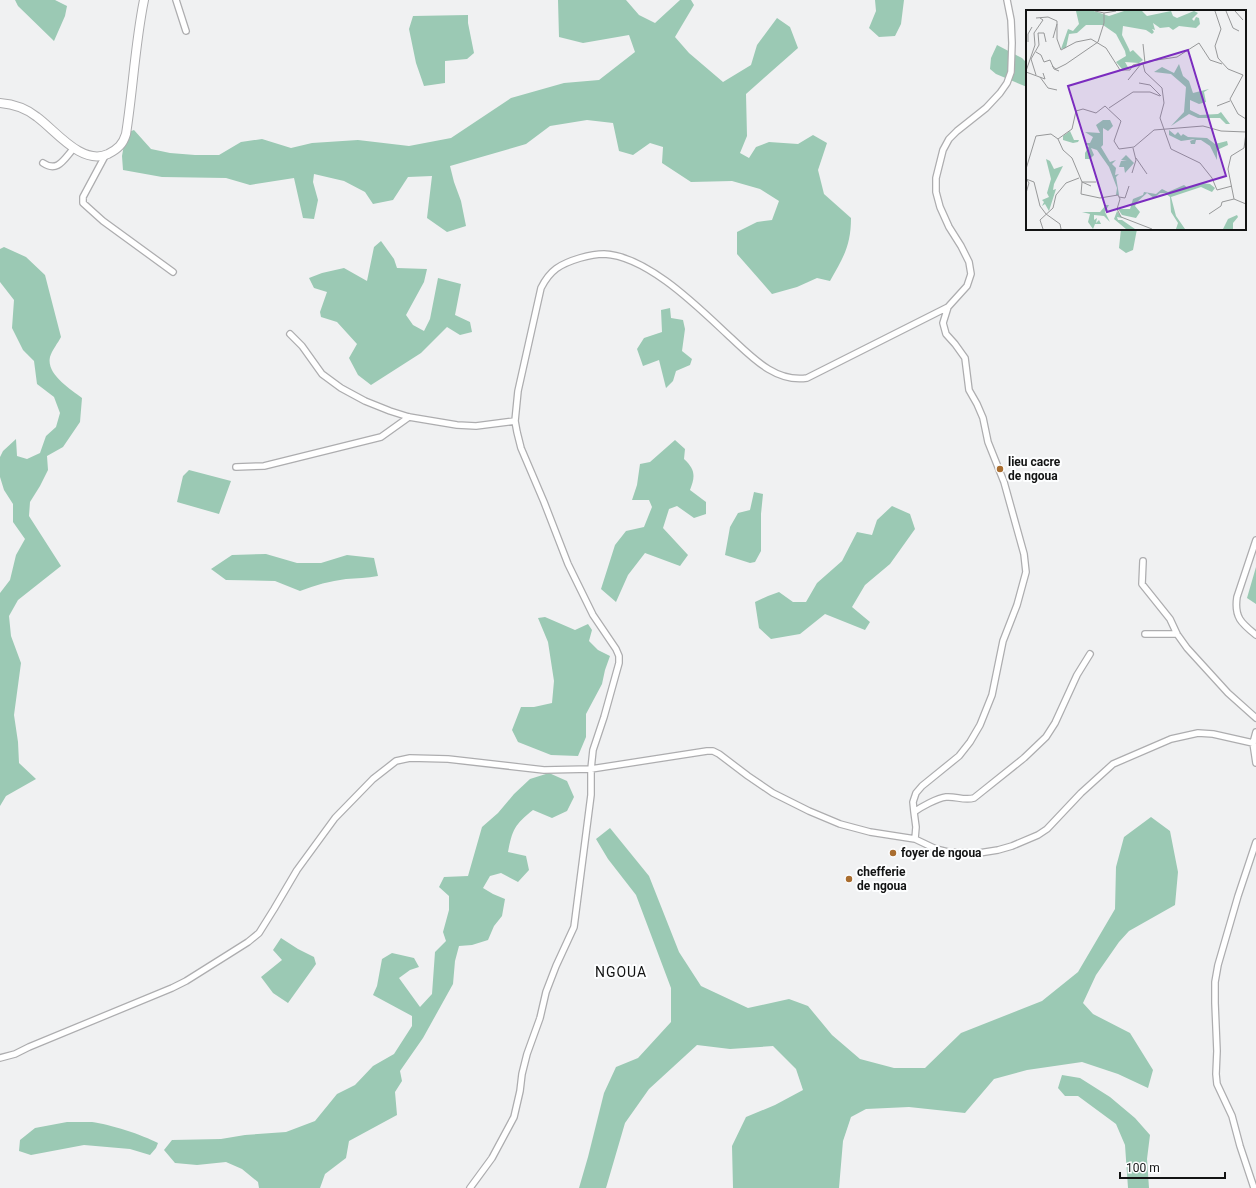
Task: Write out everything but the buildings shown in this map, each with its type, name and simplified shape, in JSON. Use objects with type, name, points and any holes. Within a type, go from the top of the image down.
[{"type":"street","points":[[0,103],[16,106],[38,117],[83,154],[105,156],[116,150],[123,143],[126,134],[134,79],[139,22],[144,0]]},
{"type":"street","points":[[176,0],[186,31]]},
{"type":"street","points":[[470,1188],[492,1158],[514,1117],[527,1054],[540,1018],[546,992],[574,926],[591,795],[593,750],[619,663],[619,656],[616,649],[593,615],[568,564],[521,448],[516,421],[518,391],[541,288],[547,276],[558,267],[572,260],[586,256],[603,254],[617,256],[633,261],[650,269],[669,283],[729,335],[749,355],[766,368],[796,380],[807,378],[948,307],[967,286],[971,274],[969,262],[949,227],[940,207],[936,192],[936,178],[943,150],[949,139],[986,108],[1000,94],[1011,72],[1011,20],[1007,0]]},
{"type":"street","points":[[43,163],[53,168],[58,165],[74,148]]},
{"type":"street","points":[[105,156],[83,197],[83,203],[103,221],[173,272]]},
{"type":"street","points":[[915,839],[916,827],[913,802],[916,792],[959,756],[970,742],[983,719],[992,695],[1003,641],[1026,572],[1024,554],[1004,482],[988,442],[983,418],[969,390],[964,358],[946,334],[943,323],[948,307]]},
{"type":"street","points":[[290,334],[302,346],[322,374],[366,401],[409,417],[457,425],[476,426],[516,421]]},
{"type":"street","points":[[236,467],[264,466],[381,437],[409,417]]},
{"type":"street","points":[[1256,540],[1235,605],[1239,618],[1245,626],[1256,635]]},
{"type":"street","points":[[1142,561],[1142,584],[1170,619],[1177,634],[1187,648],[1228,693],[1256,718]]},
{"type":"street","points":[[1145,634],[1177,634]]},
{"type":"street","points":[[914,812],[941,798],[950,797],[963,800],[974,798],[1036,748],[1046,737],[1054,724],[1077,675],[1090,654]]},
{"type":"street","points":[[1256,732],[1253,743],[1256,763]]},
{"type":"street","points":[[0,1058],[15,1054],[172,988],[186,981],[248,942],[259,933],[297,870],[335,818],[373,779],[396,761],[410,758],[448,759],[544,770],[591,769],[713,751],[773,793],[809,811],[840,824],[863,830],[915,839],[936,849],[948,852],[979,853],[998,850],[1038,835],[1113,764],[1171,739],[1198,733],[1213,734],[1253,743]]},
{"type":"street","points":[[1254,1188],[1232,1116],[1217,1084],[1215,1003],[1218,965],[1238,896],[1256,842]]},
{"type":"green space","points":[[15,0],[55,0],[67,6],[65,16],[54,41],[18,6]]},
{"type":"green space","points":[[558,0],[626,0],[639,15],[655,23],[680,0],[691,0],[694,5],[675,37],[689,53],[723,82],[751,65],[757,45],[777,18],[790,27],[798,48],[746,94],[747,136],[740,153],[749,158],[756,147],[769,142],[798,144],[813,135],[827,143],[818,170],[824,194],[851,218],[848,244],[830,281],[817,278],[797,287],[772,294],[737,254],[737,232],[757,222],[772,220],[779,201],[760,189],[732,181],[691,182],[662,163],[663,147],[650,143],[633,155],[619,151],[613,123],[587,120],[550,126],[526,144],[450,166],[461,201],[466,226],[447,232],[427,218],[432,176],[408,177],[393,200],[373,204],[365,192],[344,181],[314,174],[313,182],[318,200],[314,219],[303,218],[294,178],[250,185],[226,178],[162,177],[123,170],[122,156],[126,133],[134,130],[151,149],[170,153],[195,155],[219,155],[241,142],[262,139],[291,148],[312,143],[358,140],[409,146],[451,138],[511,98],[564,83],[599,80],[635,52],[629,35],[583,43],[559,37]]},
{"type":"green space","points":[[875,0],[904,0],[901,24],[895,36],[879,37],[869,28],[876,11]]},
{"type":"green space","points":[[468,15],[468,23],[474,53],[467,59],[445,61],[445,83],[424,86],[416,63],[409,29],[413,16]]},
{"type":"green space","points":[[997,45],[1022,58],[1026,62],[1026,87],[996,74],[990,69],[991,58]]},
{"type":"green space","points":[[1121,230],[1137,230],[1133,250],[1126,253],[1119,248]]},
{"type":"green space","points":[[381,241],[394,259],[397,268],[427,269],[424,282],[406,315],[413,325],[424,331],[430,319],[438,278],[461,284],[455,315],[470,322],[472,332],[460,335],[447,327],[421,353],[371,385],[358,375],[349,358],[357,344],[337,322],[321,317],[320,312],[327,292],[314,288],[309,278],[322,273],[344,268],[367,281],[374,247]]},
{"type":"green space","points":[[4,247],[26,257],[45,275],[61,337],[51,354],[50,363],[55,375],[66,386],[82,398],[80,422],[63,447],[47,456],[48,470],[30,502],[29,516],[61,566],[18,600],[9,616],[11,636],[21,663],[14,715],[19,763],[36,779],[6,796],[0,806],[0,593],[10,580],[16,555],[25,539],[13,522],[13,504],[4,490],[0,477],[0,457],[3,451],[16,439],[17,456],[27,459],[40,453],[46,436],[56,427],[60,413],[54,397],[37,384],[34,361],[23,350],[12,328],[14,300],[0,282],[0,249]]},
{"type":"green space","points":[[670,308],[671,318],[683,320],[685,329],[682,351],[692,359],[690,365],[676,371],[673,381],[666,388],[659,360],[643,366],[637,349],[644,338],[662,332],[661,310]]},
{"type":"green space","points":[[675,440],[685,449],[684,459],[691,467],[693,474],[693,481],[690,490],[706,502],[706,514],[694,518],[677,506],[669,509],[663,528],[688,555],[680,566],[645,553],[628,575],[616,602],[601,589],[615,545],[626,531],[644,527],[652,507],[649,500],[632,500],[637,485],[640,464],[650,462]]},
{"type":"green space","points":[[189,470],[231,481],[219,514],[177,502],[183,476]]},
{"type":"green space","points":[[754,492],[763,494],[761,514],[761,551],[755,562],[750,563],[725,555],[730,527],[738,513],[750,510]]},
{"type":"green space","points":[[892,506],[910,514],[915,529],[890,564],[865,585],[852,607],[870,622],[865,630],[825,614],[800,634],[771,639],[759,628],[755,602],[779,592],[793,602],[806,602],[817,583],[842,561],[857,532],[872,535],[877,520]]},
{"type":"green space","points":[[266,554],[297,563],[321,563],[347,555],[374,558],[378,576],[334,581],[300,591],[275,581],[226,580],[211,569],[232,555]]},
{"type":"green space","points":[[1256,567],[1256,604],[1247,598]]},
{"type":"green space","points":[[545,617],[575,630],[588,624],[592,630],[589,641],[598,650],[610,656],[602,684],[586,714],[586,737],[578,756],[551,755],[518,742],[512,730],[521,707],[534,707],[552,703],[554,681],[548,642],[538,618]]},
{"type":"green space","points":[[549,773],[567,781],[574,797],[567,811],[552,818],[533,810],[522,819],[515,828],[508,852],[526,856],[529,870],[518,882],[501,873],[490,876],[483,888],[505,899],[502,916],[494,926],[488,940],[472,945],[459,946],[455,961],[453,984],[423,1038],[400,1071],[402,1081],[395,1092],[397,1115],[349,1141],[346,1158],[325,1174],[320,1188],[259,1188],[258,1182],[242,1169],[226,1162],[197,1165],[175,1163],[164,1150],[172,1140],[221,1139],[245,1135],[286,1132],[315,1121],[337,1094],[355,1085],[373,1066],[394,1054],[412,1026],[412,1016],[373,995],[377,986],[382,959],[392,953],[414,958],[419,967],[410,970],[399,978],[420,1007],[432,994],[435,952],[446,941],[443,932],[449,910],[449,896],[439,887],[444,877],[468,876],[482,827],[498,813],[514,794],[530,779]]},
{"type":"green space","points":[[1151,817],[1170,831],[1178,872],[1175,905],[1129,931],[1119,942],[1096,975],[1083,1003],[1093,1014],[1130,1033],[1153,1070],[1148,1088],[1118,1074],[1082,1062],[1027,1070],[994,1079],[965,1113],[909,1107],[866,1109],[851,1117],[843,1141],[839,1188],[733,1188],[732,1146],[746,1117],[775,1105],[803,1090],[796,1069],[773,1046],[730,1049],[697,1045],[649,1089],[625,1123],[606,1188],[579,1188],[604,1093],[616,1067],[638,1058],[671,1022],[671,988],[636,895],[608,859],[596,839],[610,828],[649,876],[679,952],[701,986],[748,1008],[789,999],[808,1006],[832,1035],[860,1059],[894,1068],[925,1068],[961,1033],[1042,1001],[1078,972],[1115,909],[1116,867],[1124,837]]},
{"type":"green space","points":[[281,938],[314,957],[316,964],[288,1003],[273,993],[261,977],[282,960],[273,950]]},
{"type":"green space","points":[[1062,1075],[1080,1078],[1110,1097],[1135,1118],[1150,1135],[1147,1159],[1149,1188],[1128,1188],[1125,1145],[1116,1124],[1078,1096],[1065,1096],[1058,1088]]},
{"type":"green space","points":[[67,1122],[92,1122],[116,1127],[158,1143],[150,1155],[130,1149],[84,1145],[31,1155],[19,1151],[20,1140],[35,1128]]},
{"type":"place","name":"lieu cacre de ngoua","points":[[1000,469]]},
{"type":"place","name":"foyer de ngoua","points":[[893,853]]},
{"type":"place","name":"chefferie de ngoua","points":[[849,879]]},
{"type":"district","name":"NGOUA","points":[[621,972]]}]
